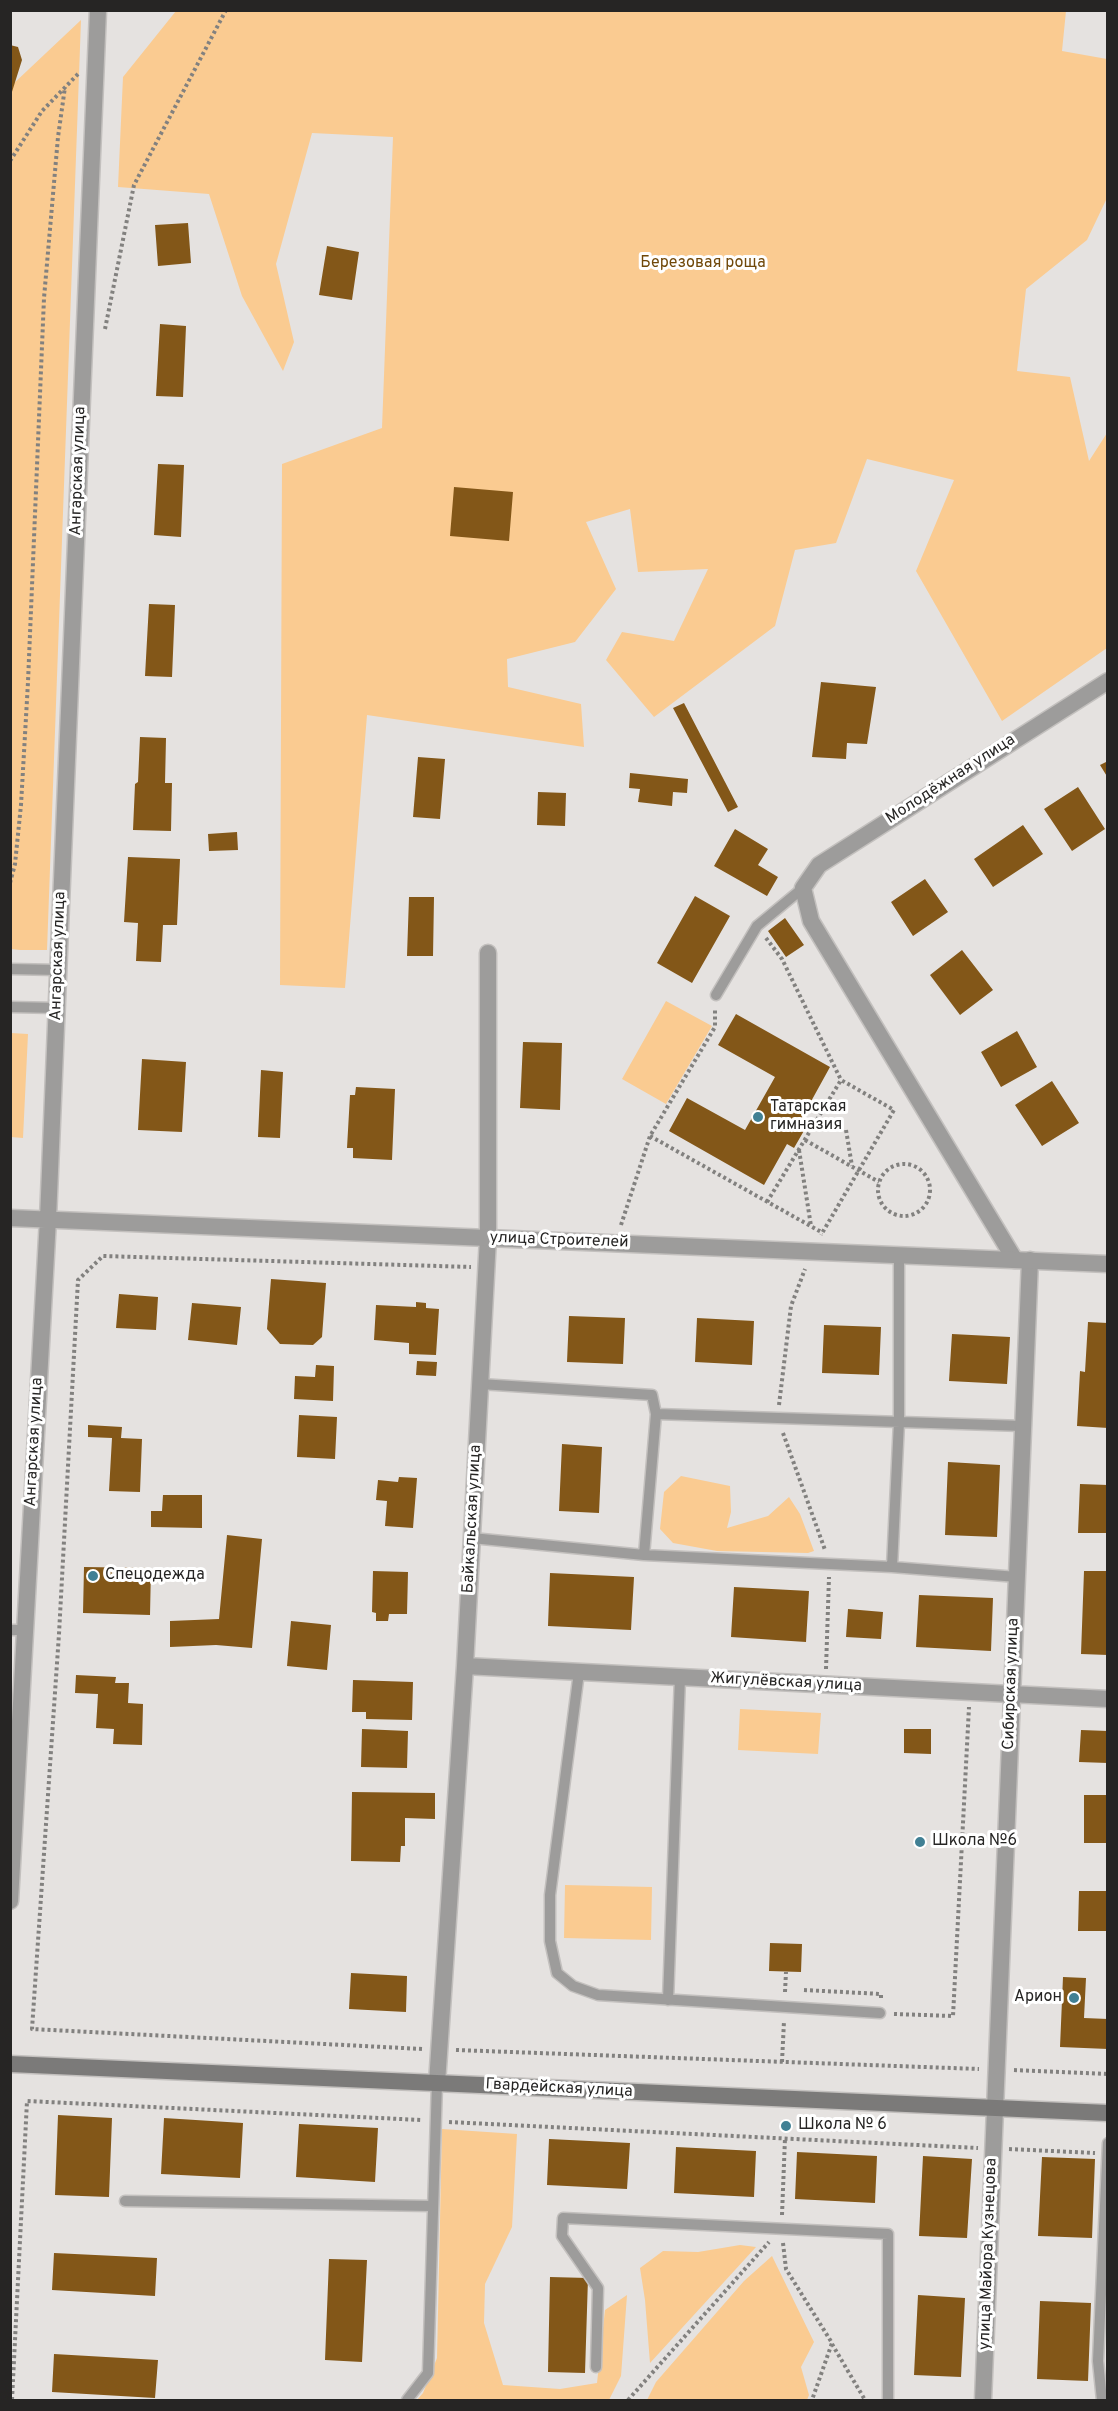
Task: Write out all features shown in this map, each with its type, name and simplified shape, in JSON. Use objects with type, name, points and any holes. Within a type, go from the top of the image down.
[{"type":"main road","name":"Гвардейская улица","points":[[10,2064],[1107,2113]]},
{"type":"street","name":"Ангарская улица","points":[[10,1901],[18,1630],[48,1219],[99,10]]},
{"type":"street","name":"Молодёжная улица","points":[[803,888],[819,865],[1107,681]]},
{"type":"street","points":[[803,888],[811,921],[1023,1260]]},
{"type":"street","name":"Байкальская улица","points":[[437,2083],[465,1666],[489,1238],[488,953]]},
{"type":"street","name":"улица Строителей","points":[[10,1218],[1107,1263]]},
{"type":"street","name":"Сибирская улица","points":[[995,2108],[1023,1426],[1023,1260]]},
{"type":"street","name":"Жигулёвская улица","points":[[465,1666],[1107,1699]]},
{"type":"street","name":"улица Майора Кузнецова","points":[[982,2400],[995,2108]]},
{"type":"lane","points":[[716,995],[757,926],[803,888]]},
{"type":"lane","points":[[10,969],[58,970]]},
{"type":"lane","points":[[10,1007],[57,1008]]},
{"type":"lane","points":[[892,1567],[899,1422],[899,1256]]},
{"type":"lane","points":[[480,1384],[652,1395],[656,1414],[644,1555]]},
{"type":"lane","points":[[656,1414],[1023,1426]]},
{"type":"lane","points":[[472,1538],[644,1555],[892,1567],[1017,1577]]},
{"type":"lane","points":[[579,1672],[550,1895],[550,1941],[557,1973],[573,1986],[598,1995],[880,2013]]},
{"type":"lane","points":[[668,2000],[680,1677]]},
{"type":"lane","points":[[407,2400],[428,2373],[437,2083]]},
{"type":"lane","points":[[1102,2400],[1098,2361],[1106,2228],[1107,2143]]},
{"type":"lane","points":[[125,2201],[432,2206]]},
{"type":"lane","points":[[596,2367],[598,2288],[562,2236],[563,2218],[888,2234],[888,2400]]},
{"type":"path","points":[[103,337],[134,185],[226,10]]},
{"type":"path","points":[[10,161],[42,111],[97,54]]},
{"type":"path","points":[[10,883],[15,864],[20,817],[28,682],[44,298],[58,138],[65,87]]},
{"type":"path","points":[[757,926],[782,959],[840,1080],[894,1110],[812,1252],[791,1306],[777,1418],[830,1564],[825,1685]]},
{"type":"path","points":[[617,1244],[650,1136],[715,1027],[716,995]]},
{"type":"path","points":[[767,1202],[840,1080]]},
{"type":"path","points":[[846,1130],[852,1167]]},
{"type":"path","points":[[650,1136],[823,1233]]},
{"type":"path","points":[[805,1140],[879,1182]]},
{"type":"path","points":[[799,1150],[811,1226]]},
{"type":"path","points":[[898,1164],[915,1166],[923,1171],[930,1187],[927,1204],[914,1215],[897,1215],[883,1206],[879,1198],[879,1182],[883,1174],[898,1164]]},
{"type":"path","points":[[487,1267],[103,1256],[78,1280],[59,1634],[32,2029],[439,2050],[1107,2074]]},
{"type":"path","points":[[774,1989],[882,1994],[880,2013],[952,2016],[970,1692]]},
{"type":"path","points":[[782,2062],[783,2042]]},
{"type":"path","points":[[12,2400],[27,2101],[1107,2153]]},
{"type":"path","points":[[785,2138],[782,2228],[786,2269],[865,2400]]},
{"type":"path","points":[[628,2400],[782,2228]]},
{"type":"path","points":[[812,2400],[832,2343]]},
{"type":"green space","name":"Березовая роща","points":[[176,11],[1066,11],[1062,51],[1107,59],[1107,198],[1087,240],[1026,289],[1017,371],[1070,377],[1089,461],[1107,433],[1107,648],[1002,721],[916,571],[954,480],[867,459],[836,543],[795,550],[775,626],[654,717],[606,660],[622,632],[674,641],[708,569],[638,572],[630,509],[586,522],[616,589],[575,642],[507,659],[508,687],[581,704],[584,747],[367,715],[345,988],[280,985],[282,464],[382,428],[393,137],[312,133],[276,264],[294,342],[283,371],[242,296],[209,194],[118,187],[123,77]]},
{"type":"green space","points":[[81,20],[47,950],[20,950],[11,949],[11,86]]},
{"type":"green space","points":[[666,1001],[712,1026],[666,1104],[622,1079]]},
{"type":"green space","points":[[11,1033],[28,1034],[23,1138],[11,1137]]},
{"type":"green space","points":[[681,1476],[730,1486],[731,1512],[727,1528],[768,1516],[789,1497],[800,1514],[814,1551],[808,1553],[717,1551],[673,1543],[660,1529],[664,1492]]},
{"type":"green space","points":[[740,1709],[821,1713],[818,1754],[738,1750]]},
{"type":"green space","points":[[565,1885],[652,1887],[651,1940],[564,1938]]},
{"type":"green space","points":[[442,2129],[517,2134],[512,2227],[485,2284],[484,2323],[503,2385],[560,2389],[597,2383],[605,2310],[627,2295],[621,2376],[609,2400],[417,2400],[423,2393],[437,2358]]},
{"type":"green space","points":[[740,2245],[756,2247],[650,2363],[640,2268],[663,2251],[698,2252]]},
{"type":"green space","points":[[772,2256],[814,2342],[801,2367],[809,2395],[807,2400],[647,2400],[656,2382],[744,2281]]},
{"type":"building","points":[[10,45],[18,47],[22,60],[11,95]]},
{"type":"building","points":[[188,223],[191,263],[158,266],[155,225]]},
{"type":"building","points":[[327,246],[359,252],[352,300],[319,295]]},
{"type":"building","points":[[160,324],[186,326],[183,397],[156,396]]},
{"type":"building","points":[[158,464],[184,465],[181,537],[154,535]]},
{"type":"building","points":[[454,487],[513,492],[509,541],[450,536]]},
{"type":"building","points":[[149,604],[175,605],[172,677],[145,676]]},
{"type":"building","points":[[821,682],[876,687],[867,744],[847,743],[846,759],[812,757]]},
{"type":"building","points":[[684,703],[738,807],[728,812],[673,708]]},
{"type":"building","points":[[140,737],[166,738],[165,783],[172,783],[171,831],[133,830]]},
{"type":"building","points":[[418,757],[445,759],[440,819],[413,817]]},
{"type":"building","points":[[1108,761],[1108,778],[1100,765]]},
{"type":"building","points":[[630,773],[688,779],[687,793],[673,792],[672,806],[638,802],[640,789],[629,788]]},
{"type":"building","points":[[1078,787],[1105,829],[1072,851],[1044,809]]},
{"type":"building","points":[[538,792],[566,793],[565,826],[537,825]]},
{"type":"building","points":[[1023,825],[1043,854],[993,887],[974,859]]},
{"type":"building","points":[[735,829],[768,849],[758,865],[778,877],[767,896],[714,866]]},
{"type":"building","points":[[237,832],[238,850],[209,851],[208,834]]},
{"type":"building","points":[[128,857],[180,859],[177,925],[163,925],[161,962],[136,961],[138,923],[124,922]]},
{"type":"building","points":[[925,879],[948,912],[913,936],[891,902]]},
{"type":"building","points":[[695,896],[730,916],[692,983],[657,963]]},
{"type":"building","points":[[409,897],[434,897],[433,956],[407,956]]},
{"type":"building","points":[[785,918],[804,945],[786,957],[768,931]]},
{"type":"building","points":[[962,950],[993,990],[960,1015],[930,975]]},
{"type":"building","points":[[736,1014],[830,1067],[798,1125],[805,1129],[794,1148],[787,1144],[764,1185],[669,1131],[687,1098],[745,1130],[775,1077],[718,1045]]},
{"type":"building","points":[[1017,1031],[1037,1067],[1001,1087],[981,1052]]},
{"type":"building","points":[[523,1042],[562,1043],[560,1110],[520,1108]]},
{"type":"building","points":[[142,1059],[186,1062],[182,1132],[138,1130]]},
{"type":"building","points":[[261,1070],[283,1072],[280,1138],[258,1137]]},
{"type":"building","points":[[1052,1081],[1079,1123],[1042,1146],[1015,1105]]},
{"type":"building","points":[[356,1087],[395,1089],[392,1160],[353,1158],[353,1148],[347,1148],[350,1095],[355,1095]]},
{"type":"building","points":[[271,1279],[326,1283],[322,1337],[313,1345],[280,1344],[267,1329]]},
{"type":"building","points":[[119,1294],[158,1297],[156,1330],[116,1328]]},
{"type":"building","points":[[416,1302],[426,1303],[426,1308],[439,1309],[436,1355],[409,1354],[409,1343],[374,1340],[376,1305],[416,1307]]},
{"type":"building","points":[[192,1303],[241,1307],[237,1345],[188,1340]]},
{"type":"building","points":[[569,1316],[625,1318],[623,1364],[567,1362]]},
{"type":"building","points":[[697,1318],[754,1321],[752,1365],[695,1362]]},
{"type":"building","points":[[1088,1322],[1108,1323],[1108,1428],[1077,1426],[1080,1371],[1085,1372]]},
{"type":"building","points":[[824,1325],[881,1327],[879,1375],[822,1373]]},
{"type":"building","points":[[952,1334],[1010,1337],[1007,1384],[949,1381]]},
{"type":"building","points":[[417,1361],[437,1362],[436,1376],[416,1375]]},
{"type":"building","points":[[316,1365],[334,1366],[333,1401],[294,1399],[295,1376],[315,1377]]},
{"type":"building","points":[[299,1415],[337,1417],[335,1459],[297,1457]]},
{"type":"building","points":[[88,1425],[122,1427],[121,1438],[142,1439],[140,1492],[109,1491],[112,1438],[88,1437]]},
{"type":"building","points":[[562,1444],[602,1447],[599,1513],[559,1511]]},
{"type":"building","points":[[948,1462],[1000,1465],[997,1537],[945,1535]]},
{"type":"building","points":[[399,1477],[417,1478],[413,1528],[385,1526],[387,1501],[376,1500],[378,1480],[398,1482]]},
{"type":"building","points":[[1080,1484],[1108,1485],[1108,1533],[1078,1533]]},
{"type":"building","points":[[163,1495],[202,1495],[202,1528],[151,1527],[151,1511],[162,1511]]},
{"type":"building","points":[[227,1535],[262,1539],[252,1648],[216,1645],[170,1647],[170,1621],[219,1619]]},
{"type":"building","points":[[84,1567],[151,1568],[150,1615],[83,1613]]},
{"type":"building","points":[[373,1571],[408,1572],[407,1614],[389,1614],[388,1621],[376,1621],[376,1613],[372,1612]]},
{"type":"building","points":[[1084,1571],[1108,1571],[1108,1655],[1081,1654]]},
{"type":"building","points":[[550,1573],[634,1577],[631,1630],[548,1626]]},
{"type":"building","points":[[734,1587],[809,1591],[806,1642],[731,1637]]},
{"type":"building","points":[[919,1595],[993,1598],[991,1651],[916,1647]]},
{"type":"building","points":[[848,1609],[883,1612],[881,1639],[846,1637]]},
{"type":"building","points":[[291,1621],[331,1625],[327,1670],[287,1666]]},
{"type":"building","points":[[76,1675],[116,1677],[115,1683],[129,1683],[128,1703],[143,1704],[142,1745],[113,1744],[114,1729],[96,1728],[98,1694],[75,1693]]},
{"type":"building","points":[[353,1680],[413,1682],[412,1720],[366,1719],[366,1712],[352,1712]]},
{"type":"building","points":[[362,1729],[408,1731],[407,1768],[361,1767]]},
{"type":"building","points":[[904,1729],[931,1729],[931,1754],[904,1753]]},
{"type":"building","points":[[1081,1730],[1108,1731],[1108,1763],[1079,1762]]},
{"type":"building","points":[[352,1792],[435,1793],[435,1819],[405,1818],[405,1846],[401,1846],[400,1862],[351,1861]]},
{"type":"building","points":[[1084,1795],[1108,1795],[1108,1843],[1084,1843]]},
{"type":"building","points":[[1079,1891],[1108,1891],[1108,1931],[1078,1931]]},
{"type":"building","points":[[770,1943],[802,1944],[801,1972],[769,1971]]},
{"type":"building","points":[[351,1973],[407,1976],[406,2012],[349,2009]]},
{"type":"building","name":"Арион","points":[[1063,1977],[1086,1978],[1084,2018],[1108,2019],[1108,2049],[1060,2047]]},
{"type":"building","points":[[58,2115],[112,2118],[109,2197],[55,2195]]},
{"type":"building","points":[[164,2118],[243,2123],[240,2178],[161,2174]]},
{"type":"building","points":[[299,2124],[378,2128],[375,2182],[296,2177]]},
{"type":"building","points":[[549,2139],[630,2143],[627,2189],[547,2185]]},
{"type":"building","points":[[676,2147],[756,2151],[754,2197],[674,2193]]},
{"type":"building","points":[[797,2152],[877,2156],[875,2203],[795,2199]]},
{"type":"building","points":[[923,2156],[972,2159],[967,2238],[919,2236]]},
{"type":"building","points":[[1042,2157],[1095,2159],[1092,2238],[1038,2236]]},
{"type":"building","points":[[54,2253],[157,2258],[155,2296],[52,2290]]},
{"type":"building","points":[[329,2259],[367,2260],[362,2362],[325,2360]]},
{"type":"building","points":[[550,2277],[588,2278],[585,2373],[548,2372]]},
{"type":"building","points":[[918,2295],[965,2298],[961,2377],[914,2375]]},
{"type":"building","points":[[1040,2301],[1091,2303],[1088,2381],[1037,2379]]},
{"type":"building","points":[[54,2354],[158,2360],[155,2398],[52,2392]]},
{"type":"place","name":"Татарская гимназия","points":[[758,1117]]},
{"type":"place","name":"Спецодежда","points":[[93,1576]]},
{"type":"place","name":"Школа №6","points":[[920,1842]]},
{"type":"place","name":"Арион","points":[[1074,1998]]},
{"type":"place","name":"Школа № 6","points":[[786,2126]]}]
